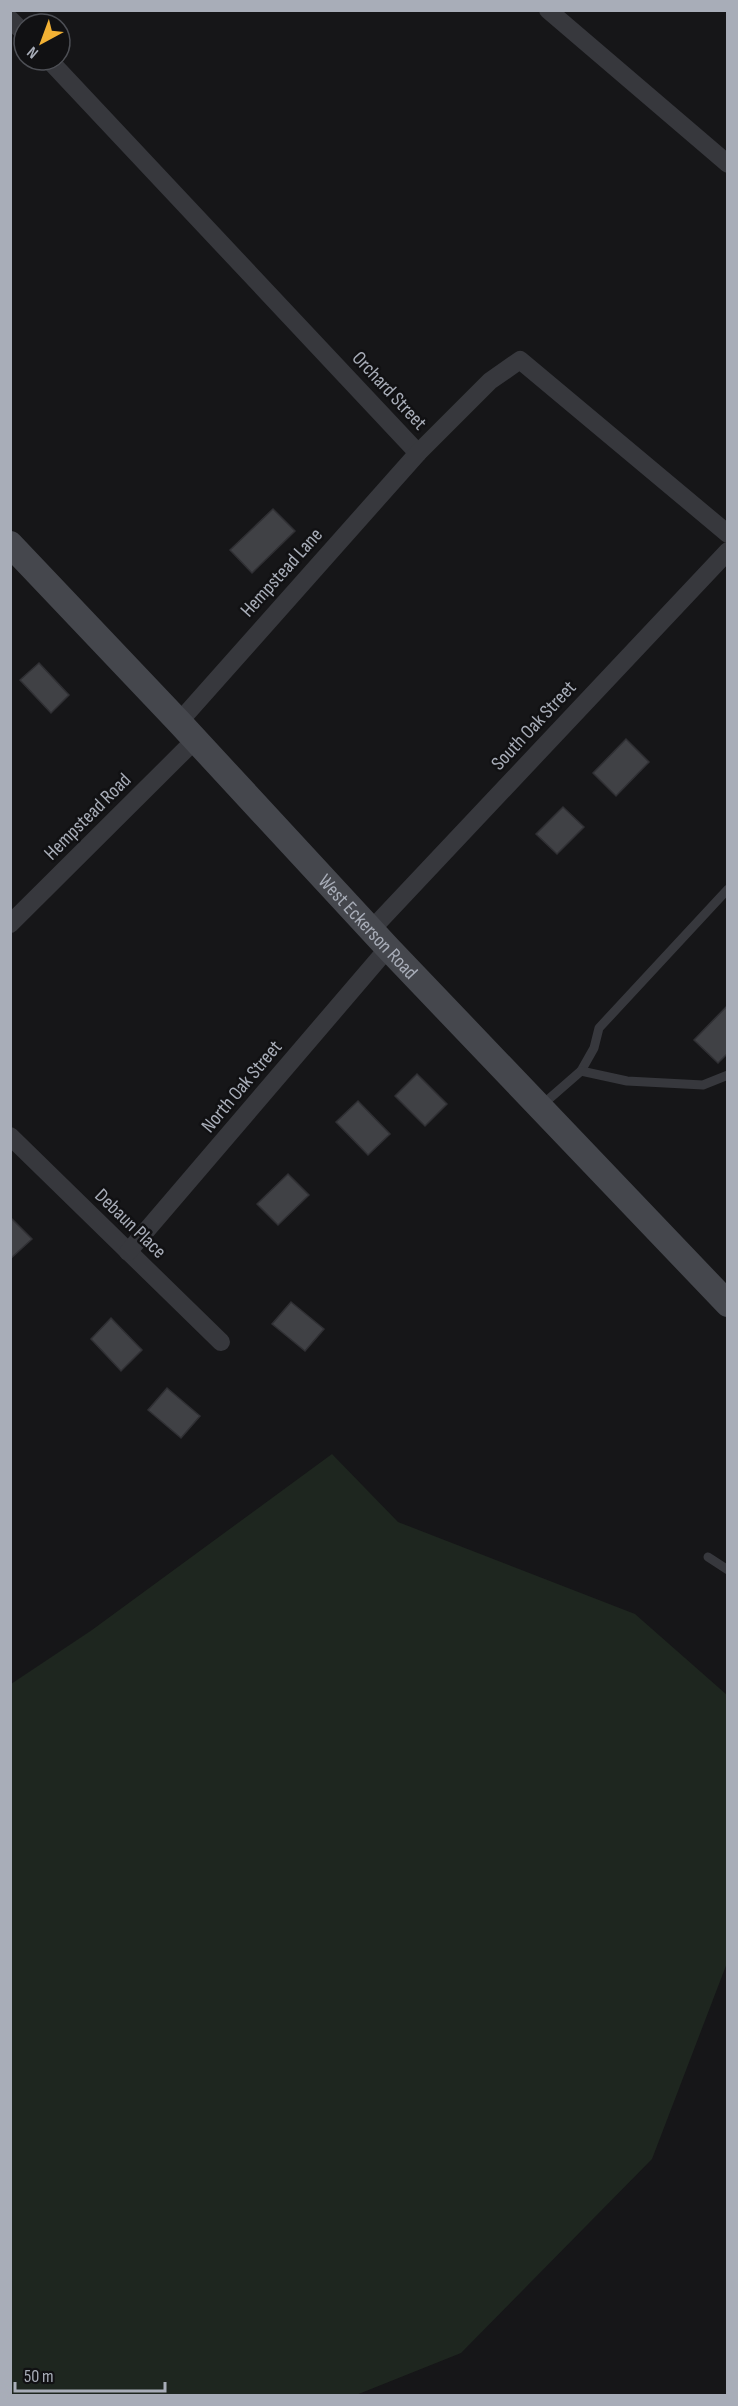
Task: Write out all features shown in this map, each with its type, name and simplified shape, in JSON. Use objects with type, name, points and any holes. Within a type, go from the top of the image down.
[{"type":"street","points":[[548,10],[728,164]]},
{"type":"street","name":"Orchard Street","points":[[60,72],[417,453],[490,381],[520,360],[728,534]]},
{"type":"street","name":"Hempstead Lane","points":[[187,731],[417,453]]},
{"type":"street","name":"West Eckerson Road","points":[[10,544],[379,939],[728,1304]]},
{"type":"street","name":"South Oak Street","points":[[379,939],[728,551]]},
{"type":"street","name":"Hempstead Road","points":[[10,924],[187,731]]},
{"type":"street","name":"North Oak Street","points":[[128,1252],[379,939]]},
{"type":"street","name":"Debaun Place","points":[[10,1136],[221,1342]]},
{"type":"lane","points":[[540,1107],[581,1071],[594,1048],[599,1028],[728,889]]},
{"type":"lane","points":[[581,1071],[627,1081],[703,1084],[728,1075]]},
{"type":"lane","points":[[708,1557],[728,1570]]},
{"type":"shaded area","points":[[332,1454],[398,1522],[635,1614],[727,1695],[727,1963],[652,2159],[461,2353],[356,2395],[11,2395],[11,1684],[92,1630]]},
{"type":"building","points":[[273,509],[295,531],[252,573],[230,550]]},
{"type":"building","points":[[39,663],[69,695],[51,713],[20,680]]},
{"type":"building","points":[[626,739],[649,762],[616,796],[593,773]]},
{"type":"building","points":[[563,807],[584,827],[557,854],[536,834]]},
{"type":"building","points":[[728,1005],[728,1053],[718,1063],[694,1040]]},
{"type":"building","points":[[417,1074],[447,1104],[425,1126],[395,1096]]},
{"type":"building","points":[[358,1101],[390,1134],[368,1155],[336,1122]]},
{"type":"building","points":[[288,1174],[309,1195],[278,1225],[257,1204]]},
{"type":"building","points":[[10,1217],[32,1239],[10,1259]]},
{"type":"building","points":[[291,1302],[324,1329],[305,1351],[272,1324]]},
{"type":"building","points":[[111,1318],[142,1350],[121,1371],[91,1339]]},
{"type":"building","points":[[167,1388],[200,1416],[181,1438],[148,1410]]}]
